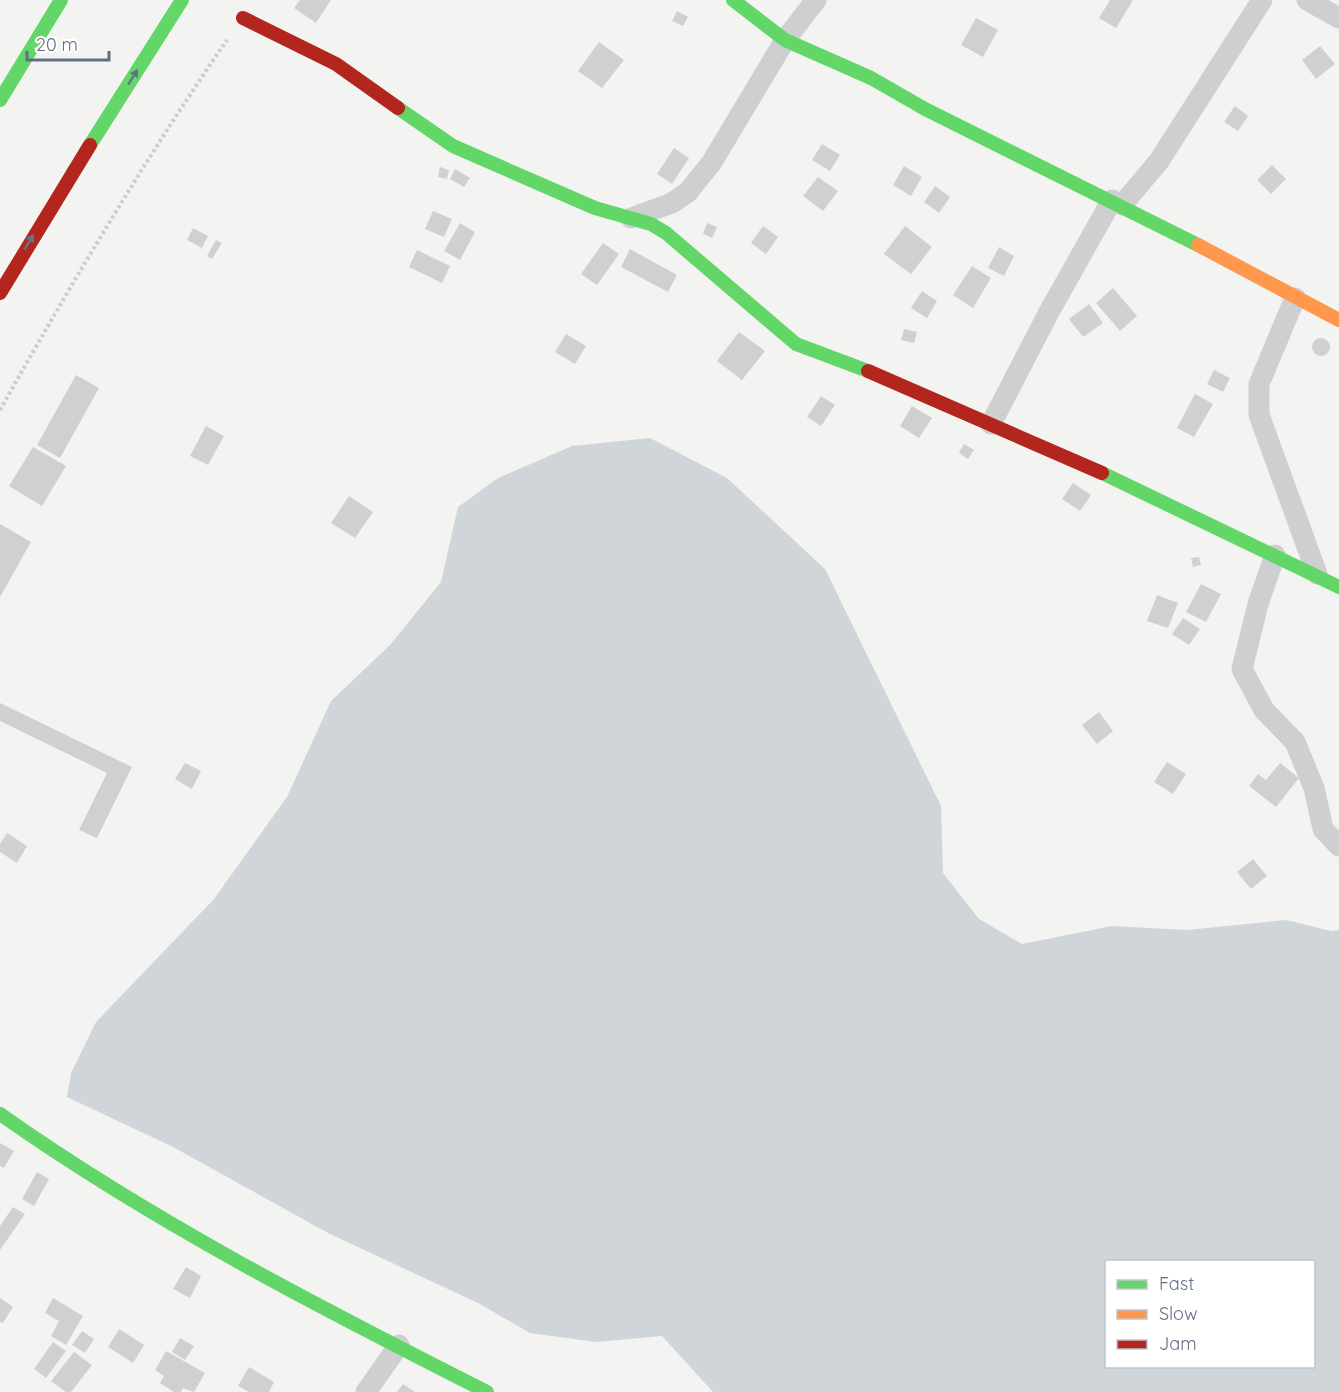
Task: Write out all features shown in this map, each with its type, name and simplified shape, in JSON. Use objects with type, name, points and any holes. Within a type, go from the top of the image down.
[{"type":"main road","points":[[0,100],[61,0]]},
{"type":"main road","points":[[0,293],[29,242],[182,0]]},
{"type":"main road","points":[[733,0],[785,40],[871,78],[925,109],[1117,202],[1339,320]]},
{"type":"main road","points":[[243,18],[336,64],[453,146],[595,208],[651,224],[666,233],[796,344],[822,352],[1054,450],[1317,574],[1339,587]]},
{"type":"main road","points":[[0,1114],[130,1198],[330,1313],[399,1345],[487,1392]]},
{"type":"street","points":[[631,218],[672,203],[688,192],[712,162],[785,40],[816,0]]},
{"type":"street","points":[[991,424],[1048,312],[1117,202],[1159,161],[1262,0]]},
{"type":"street","points":[[1307,0],[1339,18]]},
{"type":"street","points":[[1295,298],[1259,384],[1259,415],[1317,574]]},
{"type":"street","points":[[1275,555],[1258,603],[1242,669],[1264,710],[1295,742],[1314,788],[1323,829],[1339,846]]},
{"type":"street","points":[[366,1392],[399,1345]]},
{"type":"path","points":[[0,410],[61,300],[184,103],[243,18]]},
{"type":"shaded area","points":[[650,438],[727,478],[825,569],[941,806],[943,873],[979,919],[1022,944],[1112,926],[1187,930],[1286,920],[1331,931],[1339,930],[1339,1392],[713,1392],[662,1336],[596,1342],[530,1333],[480,1304],[328,1233],[173,1147],[67,1097],[71,1073],[96,1022],[214,899],[287,797],[331,701],[390,645],[441,582],[458,507],[498,478],[572,446]]},
{"type":"building","points":[[300,0],[331,0],[316,23],[294,8]]},
{"type":"building","points":[[1110,0],[1133,0],[1116,28],[1099,18]]},
{"type":"building","points":[[677,11],[688,17],[683,26],[672,21]]},
{"type":"building","points":[[976,18],[998,30],[983,57],[961,45]]},
{"type":"building","points":[[599,42],[624,60],[602,88],[578,71]]},
{"type":"building","points":[[1320,46],[1335,64],[1316,79],[1302,60]]},
{"type":"building","points":[[1235,106],[1248,116],[1238,131],[1224,122]]},
{"type":"building","points":[[822,144],[840,155],[830,171],[812,160]]},
{"type":"building","points":[[674,148],[689,158],[672,184],[657,174]]},
{"type":"building","points":[[1272,165],[1286,179],[1271,194],[1257,180]]},
{"type":"building","points":[[904,166],[922,177],[911,196],[893,185]]},
{"type":"building","points":[[440,167],[449,170],[447,179],[438,177]]},
{"type":"building","points":[[455,169],[470,178],[464,187],[450,179]]},
{"type":"building","points":[[818,177],[838,191],[823,211],[803,196]]},
{"type":"building","points":[[935,186],[950,197],[939,213],[924,202]]},
{"type":"building","points":[[433,211],[452,219],[444,237],[425,229]]},
{"type":"building","points":[[460,223],[475,232],[460,260],[444,251]]},
{"type":"building","points":[[707,223],[717,227],[712,238],[703,234]]},
{"type":"building","points":[[763,226],[778,237],[766,254],[751,243]]},
{"type":"building","points":[[905,226],[932,247],[911,274],[884,254]]},
{"type":"building","points":[[193,228],[208,236],[202,248],[187,240]]},
{"type":"building","points":[[216,240],[222,243],[212,259],[207,256]]},
{"type":"building","points":[[603,243],[619,254],[597,285],[581,274]]},
{"type":"building","points":[[999,247],[1014,256],[1004,276],[988,268]]},
{"type":"building","points":[[630,249],[677,275],[668,292],[621,267]]},
{"type":"building","points":[[417,250],[450,266],[442,283],[409,267]]},
{"type":"building","points":[[972,266],[991,278],[973,308],[953,295]]},
{"type":"building","points":[[1113,288],[1137,316],[1120,331],[1096,303]]},
{"type":"building","points":[[922,291],[937,301],[927,318],[911,308]]},
{"type":"building","points":[[1089,304],[1103,323],[1083,337],[1069,319]]},
{"type":"building","points":[[904,329],[917,332],[914,343],[901,340]]},
{"type":"building","points":[[739,332],[765,351],[742,380],[717,361]]},
{"type":"building","points":[[566,334],[586,346],[575,364],[555,352]]},
{"type":"building","points":[[1317,338],[1325,338],[1330,343],[1328,354],[1317,356],[1312,351],[1312,343]]},
{"type":"building","points":[[1214,370],[1230,378],[1223,392],[1207,384]]},
{"type":"building","points":[[76,375],[99,388],[60,458],[37,445]]},
{"type":"building","points":[[1195,394],[1213,404],[1194,437],[1177,428]]},
{"type":"building","points":[[821,396],[835,405],[821,426],[807,417]]},
{"type":"building","points":[[912,406],[932,418],[919,438],[900,426]]},
{"type":"building","points":[[206,426],[224,436],[208,465],[190,456]]},
{"type":"building","points":[[964,444],[974,450],[968,459],[959,453]]},
{"type":"building","points":[[33,447],[66,466],[42,506],[9,486]]},
{"type":"building","points":[[1073,483],[1091,495],[1080,511],[1062,499]]},
{"type":"building","points":[[349,496],[373,512],[355,538],[331,523]]},
{"type":"building","points":[[0,524],[31,542],[0,597]]},
{"type":"building","points":[[1199,557],[1201,565],[1193,567],[1191,558]]},
{"type":"building","points":[[1201,584],[1221,594],[1206,622],[1186,612]]},
{"type":"building","points":[[1157,595],[1178,603],[1168,628],[1147,621]]},
{"type":"building","points":[[1183,618],[1200,629],[1189,645],[1172,634]]},
{"type":"building","points":[[0,703],[132,767],[97,838],[79,830],[107,773],[0,721]]},
{"type":"building","points":[[1099,712],[1113,731],[1097,744],[1082,725]]},
{"type":"building","points":[[1167,762],[1186,774],[1173,794],[1154,782]]},
{"type":"building","points":[[185,763],[201,771],[192,789],[175,779]]},
{"type":"building","points":[[1280,763],[1299,778],[1276,807],[1249,786],[1258,774],[1266,780]]},
{"type":"building","points":[[7,833],[27,846],[17,863],[0,852],[0,844]]},
{"type":"building","points":[[1253,859],[1267,876],[1251,889],[1237,872]]},
{"type":"building","points":[[0,1143],[14,1151],[4,1168],[0,1166]]},
{"type":"building","points":[[37,1172],[49,1179],[34,1206],[22,1199]]},
{"type":"building","points":[[13,1207],[25,1214],[0,1250],[0,1226]]},
{"type":"building","points":[[186,1267],[201,1276],[190,1298],[173,1289]]},
{"type":"building","points":[[0,1298],[13,1307],[3,1323],[0,1322]]},
{"type":"building","points":[[53,1298],[83,1316],[66,1345],[51,1336],[59,1321],[45,1313]]},
{"type":"building","points":[[119,1329],[144,1345],[133,1363],[108,1347]]},
{"type":"building","points":[[82,1331],[94,1339],[85,1353],[72,1345]]},
{"type":"building","points":[[180,1338],[194,1346],[185,1360],[172,1352]]},
{"type":"building","points":[[53,1342],[66,1351],[46,1378],[34,1369]]},
{"type":"building","points":[[166,1351],[205,1373],[194,1392],[183,1388],[181,1392],[174,1392],[160,1383],[164,1376],[155,1370]]},
{"type":"building","points":[[74,1352],[92,1365],[71,1392],[66,1392],[51,1381]]},
{"type":"building","points":[[249,1367],[274,1382],[269,1392],[249,1392],[238,1386]]},
{"type":"building","points":[[403,1384],[415,1392],[397,1392]]},
{"type":"traffic: fast","points":[[0,100],[61,0]]},
{"type":"traffic: fast","points":[[90,145],[182,0]]},
{"type":"traffic: fast","points":[[733,0],[785,40],[871,78],[925,109],[1198,245]]},
{"type":"traffic: fast","points":[[398,108],[453,146],[595,208],[651,224],[666,233],[796,344],[868,371]]},
{"type":"traffic: fast","points":[[1102,473],[1339,587]]},
{"type":"traffic: fast","points":[[0,1114],[117,1191],[239,1262],[487,1392]]},
{"type":"traffic: slow","points":[[1198,245],[1339,320]]},
{"type":"traffic: jam","points":[[243,18],[336,64],[398,108]]},
{"type":"traffic: jam","points":[[0,293],[90,145]]},
{"type":"traffic: jam","points":[[868,371],[1102,473]]}]
